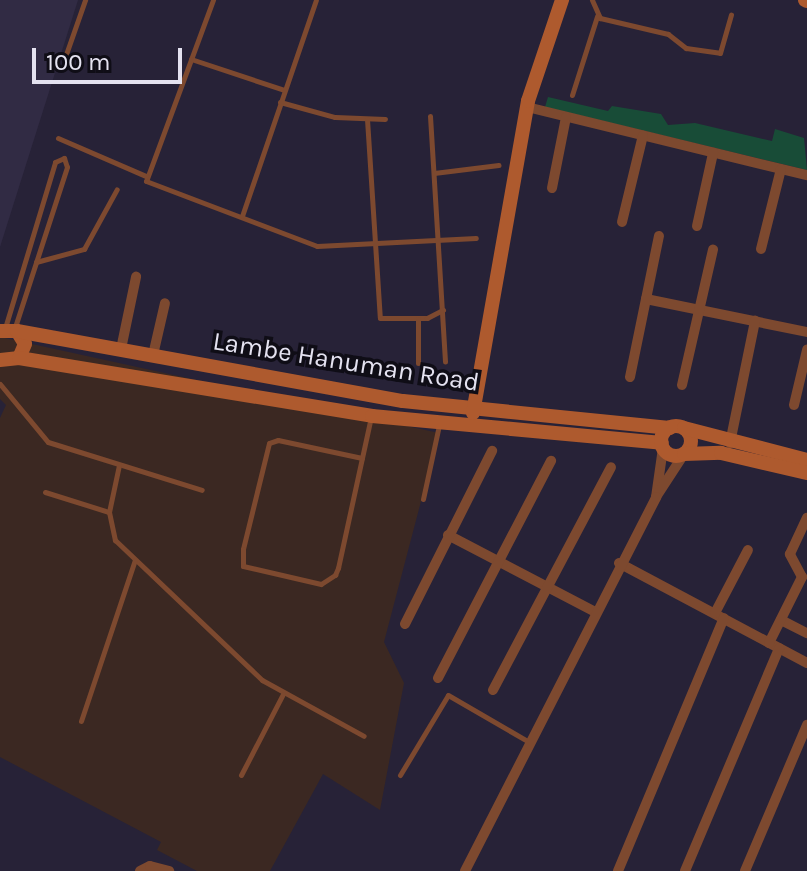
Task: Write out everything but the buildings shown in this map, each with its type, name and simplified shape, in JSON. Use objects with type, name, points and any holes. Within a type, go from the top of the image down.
[{"type":"main road","points":[[472,427],[473,407],[527,107],[562,0]]},
{"type":"main road","points":[[6,330],[25,344],[19,358]]},
{"type":"main road","name":"Lambe Hanuman Road","points":[[6,330],[443,404],[677,428],[807,460]]},
{"type":"main road","name":"Lambe Hanuman Road","points":[[1,364],[19,358],[372,416],[662,446],[674,456],[721,453],[807,473]]},
{"type":"main road","points":[[662,446],[677,428],[691,441],[684,454]]},
{"type":"street","points":[[527,107],[807,175]]},
{"type":"street","points":[[552,188],[566,117]]},
{"type":"street","points":[[622,222],[643,135]]},
{"type":"street","points":[[697,226],[713,153]]},
{"type":"street","points":[[761,249],[781,169]]},
{"type":"street","points":[[630,377],[659,236]]},
{"type":"street","points":[[682,385],[713,250]]},
{"type":"street","points":[[121,349],[136,277]]},
{"type":"street","points":[[646,299],[807,332]]},
{"type":"street","points":[[153,355],[165,303]]},
{"type":"street","points":[[730,443],[755,321]]},
{"type":"street","points":[[794,405],[807,350]]},
{"type":"street","points":[[656,497],[662,446]]},
{"type":"street","points":[[405,624],[492,451]]},
{"type":"street","points":[[465,871],[619,563],[684,454]]},
{"type":"street","points":[[438,678],[551,461]]},
{"type":"street","points":[[493,690],[611,467]]},
{"type":"street","points":[[685,871],[781,620],[802,577],[790,554],[807,518]]},
{"type":"street","points":[[448,535],[595,612]]},
{"type":"street","points":[[618,871],[748,550]]},
{"type":"street","points":[[619,563],[807,663]]},
{"type":"street","points":[[781,620],[807,633]]},
{"type":"street","points":[[745,871],[807,725]]},
{"type":"street","points":[[795,754],[807,761]]},
{"type":"street","points":[[140,871],[150,866],[169,871]]},
{"type":"lane","points":[[64,60],[85,0]]},
{"type":"lane","points":[[146,176],[213,0]]},
{"type":"lane","points":[[242,216],[316,0]]},
{"type":"lane","points":[[572,95],[597,16],[592,0]]},
{"type":"lane","points":[[597,16],[668,34],[686,48],[720,53],[731,15]]},
{"type":"lane","points":[[191,59],[284,90]]},
{"type":"lane","points":[[280,102],[335,117],[385,119]]},
{"type":"lane","points":[[430,116],[445,362]]},
{"type":"lane","points":[[367,119],[380,318],[418,319],[443,310]]},
{"type":"lane","points":[[58,138],[146,176],[153,186],[242,216],[311,245],[377,247],[476,238]]},
{"type":"lane","points":[[64,158],[67,167],[36,262],[6,330],[55,162],[64,158]]},
{"type":"lane","points":[[434,173],[499,165]]},
{"type":"lane","points":[[36,262],[84,249],[117,189]]},
{"type":"lane","points":[[418,319],[418,363]]},
{"type":"lane","points":[[0,384],[48,442],[202,490]]},
{"type":"lane","points":[[423,499],[443,404]]},
{"type":"lane","points":[[362,458],[278,440],[269,443],[243,566],[321,584],[329,581],[338,568],[372,416]]},
{"type":"lane","points":[[119,465],[109,512],[115,540],[262,680],[364,736]]},
{"type":"lane","points":[[45,492],[109,512]]},
{"type":"lane","points":[[81,721],[135,560]]},
{"type":"lane","points":[[241,775],[283,694]]},
{"type":"lane","points":[[400,775],[448,695],[530,743]]},
{"type":"shaded area","points":[[0,0],[78,0],[0,247]]},
{"type":"shaded area","points":[[0,337],[439,433],[384,642],[404,683],[380,810],[323,774],[270,871],[197,871],[157,850],[161,842],[0,757],[0,418],[6,405],[0,399]]},
{"type":"green space","points":[[548,97],[608,111],[612,106],[661,114],[668,125],[695,123],[772,141],[775,129],[804,138],[807,170],[545,107]]}]
